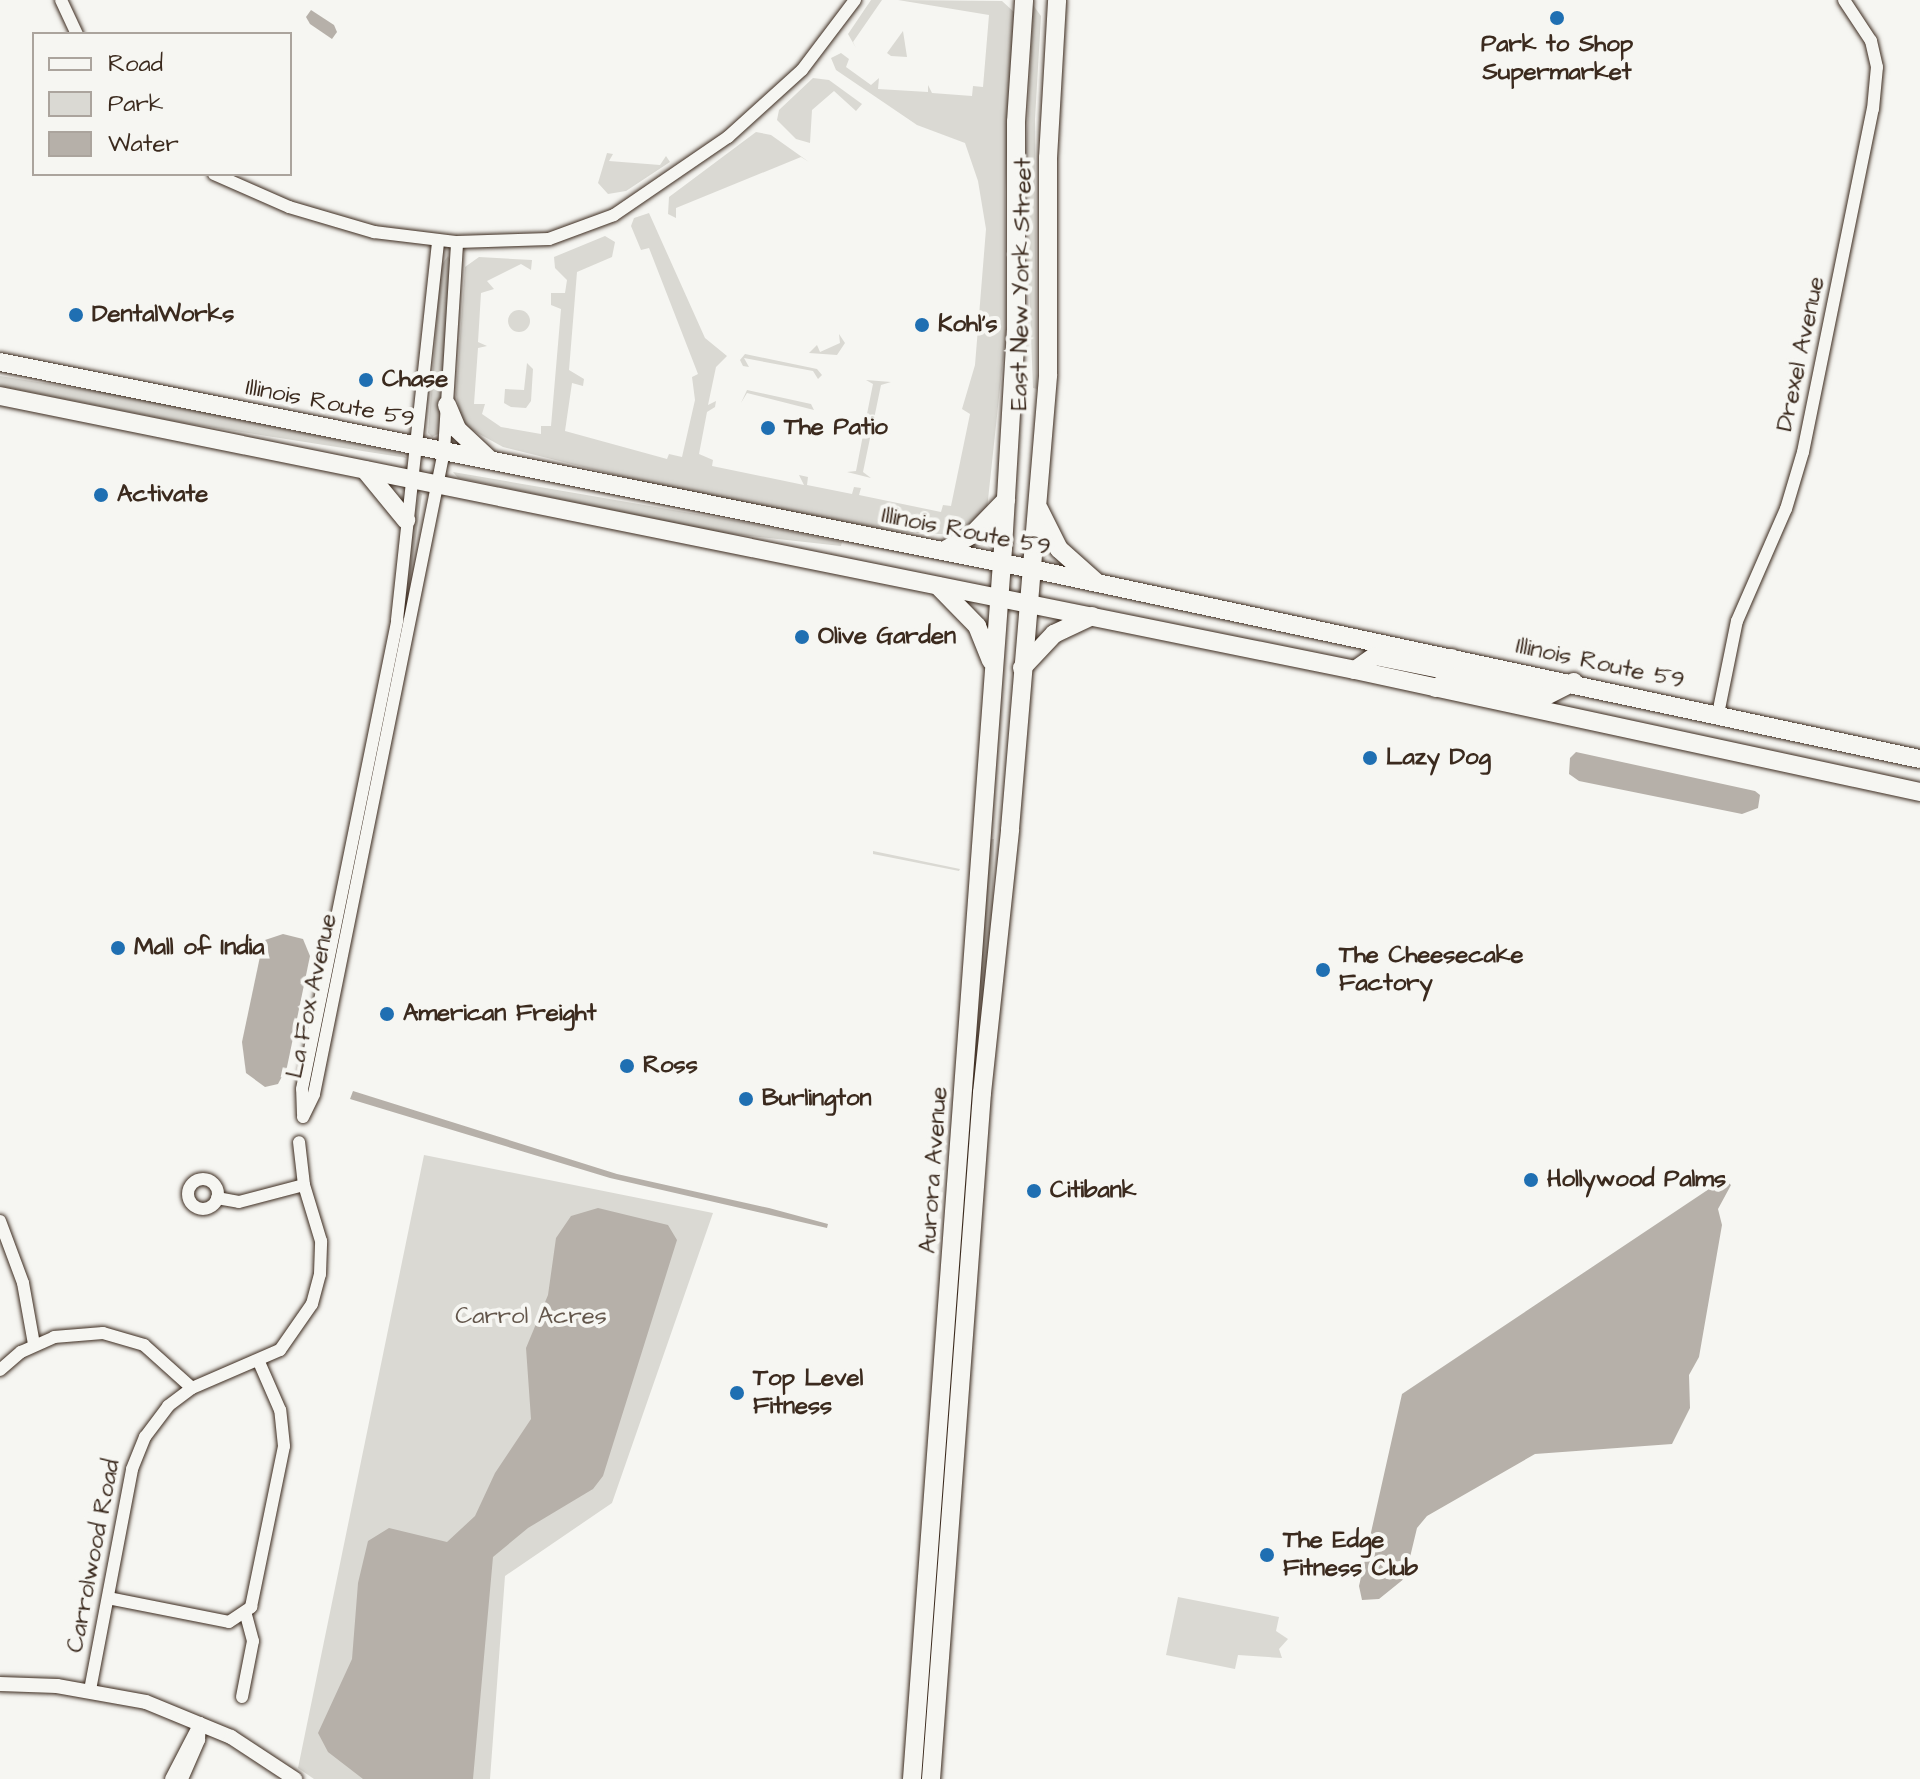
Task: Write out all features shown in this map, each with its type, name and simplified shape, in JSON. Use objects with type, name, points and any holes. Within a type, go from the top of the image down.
[{"type":"main road","name":"East New York Street","points":[[1002,563],[1024,0]]},
{"type":"main road","name":"East New York Street","points":[[1032,569],[1050,331],[1048,158],[1057,0]]},
{"type":"main road","name":"Illinois Route 59","points":[[0,362],[1032,569],[1574,682],[1920,759]]},
{"type":"main road","points":[[0,396],[1355,670],[1920,792]]},
{"type":"main road","points":[[447,405],[457,429],[493,461]]},
{"type":"main road","points":[[365,470],[406,520]]},
{"type":"main road","points":[[943,551],[972,535],[1006,500]]},
{"type":"main road","points":[[1037,506],[1059,549],[1099,584]]},
{"type":"main road","name":"Aurora Avenue","points":[[912,1779],[1002,563]]},
{"type":"main road","name":"Aurora Avenue","points":[[931,1779],[982,1093],[1032,569]]},
{"type":"main road","points":[[938,586],[977,626],[993,663]]},
{"type":"main road","points":[[1022,668],[1054,634],[1092,616]]},
{"type":"main road","points":[[1355,670],[1375,656],[1440,669],[1452,658]]},
{"type":"main road","points":[[1436,688],[1453,677],[1546,696],[1574,682]]},
{"type":"street","points":[[61,0],[76,32]]},
{"type":"street","points":[[219,176],[341,224],[438,241],[539,241],[614,215],[695,163],[760,111],[812,59],[855,0]]},
{"type":"street","name":"Drexel Avenue","points":[[1718,714],[1739,612],[1786,509],[1803,452],[1873,109],[1877,67],[1871,41],[1844,0]]},
{"type":"street","name":"La Fox Avenue","points":[[438,241],[420,447],[406,520],[397,620],[302,1089],[303,1117],[314,1094],[444,451],[457,242]]},
{"type":"street","name":"Carrolwood Road","points":[[90,1690],[137,1453],[155,1420],[192,1388],[259,1362],[298,1330],[318,1288],[321,1241],[304,1185],[299,1142]]},
{"type":"street","points":[[217,1198],[239,1202],[304,1185]]},
{"type":"street","points":[[0,1221],[23,1283],[34,1344]]},
{"type":"street","points":[[0,1370],[34,1344],[82,1332],[113,1334],[161,1356],[192,1388]]},
{"type":"street","points":[[242,1697],[253,1641],[246,1614],[256,1595],[284,1446],[280,1410],[259,1362]]},
{"type":"street","points":[[108,1598],[222,1621],[246,1614]]},
{"type":"street","points":[[0,1684],[90,1690],[146,1702],[200,1723],[295,1779]]},
{"type":"street","points":[[171,1779],[200,1723]]},
{"type":"street","points":[[182,1779],[199,1740],[200,1723]]},
{"type":"green space","points":[[871,0],[882,0],[853,42],[856,48],[848,34]]},
{"type":"green space","points":[[898,0],[1002,1],[1014,12],[1005,192],[1006,332],[987,509],[961,535],[896,532],[660,486],[503,447],[463,425],[456,395],[465,267],[479,257],[532,260],[531,270],[521,264],[487,281],[494,289],[481,293],[478,342],[487,346],[478,348],[474,404],[485,404],[482,414],[501,427],[541,434],[541,426],[551,426],[561,309],[551,305],[551,293],[565,293],[567,280],[555,268],[554,257],[605,236],[615,242],[612,257],[577,272],[569,370],[584,379],[583,386],[572,383],[565,431],[667,459],[669,454],[682,457],[695,400],[692,377],[698,374],[649,248],[641,250],[631,226],[634,218],[649,213],[705,338],[727,356],[716,367],[708,405],[716,401],[715,407],[707,412],[699,454],[713,460],[712,466],[804,485],[799,475],[808,477],[807,485],[852,494],[854,487],[861,488],[859,495],[941,512],[943,505],[951,506],[970,414],[962,409],[975,365],[986,229],[978,181],[965,143],[917,125],[836,70],[831,58],[841,53],[849,59],[846,67],[871,85],[879,78],[878,89],[928,92],[928,85],[932,93],[972,96],[973,86],[983,87],[989,15]]},
{"type":"green space","points":[[1033,5],[1041,16],[1035,119],[1037,389],[1033,388],[1025,177]]},
{"type":"green space","points":[[903,31],[907,57],[891,56],[887,53]]},
{"type":"green space","points":[[813,78],[829,80],[862,104],[856,111],[834,91],[812,110],[810,143],[796,139],[777,120],[779,110]]},
{"type":"green space","points":[[756,132],[771,135],[809,162],[801,157],[676,208],[676,218],[668,214],[669,197]]},
{"type":"green space","points":[[607,153],[613,154],[609,161],[660,165],[666,156],[670,162],[626,191],[608,194],[598,183]]},
{"type":"green space","points":[[448,256],[452,265],[440,433],[432,437],[428,433],[441,266]]},
{"type":"green space","points":[[519,310],[527,313],[530,321],[527,329],[519,332],[511,329],[508,321],[511,313]]},
{"type":"green space","points":[[839,334],[845,343],[837,355],[809,353],[817,345],[820,352],[840,343]]},
{"type":"green space","points":[[745,354],[817,369],[822,375],[818,379],[813,371],[744,358],[749,367],[743,366],[740,360]]},
{"type":"green space","points":[[527,363],[533,369],[531,401],[526,408],[511,407],[504,403],[505,389],[524,390]]},
{"type":"green space","points":[[0,376],[114,394],[401,453],[407,458],[184,423],[0,386]]},
{"type":"green space","points":[[866,380],[891,382],[881,385],[863,472],[871,478],[847,472],[856,471],[864,430],[857,428],[857,423],[865,424],[873,384]]},
{"type":"green space","points":[[747,390],[811,404],[814,410],[747,393],[741,403]]},
{"type":"green space","points":[[453,472],[842,542],[841,546],[723,533],[458,478]]},
{"type":"green space","points":[[419,493],[422,494],[409,586],[413,524]]},
{"type":"green space","points":[[989,839],[994,839],[992,945],[983,1022],[980,978]]},
{"type":"green space","points":[[873,851],[960,869],[873,854]]},
{"type":"green space","name":"Carrol Acres","points":[[424,1155],[713,1213],[612,1503],[505,1576],[490,1779],[314,1779],[298,1768]]},
{"type":"green space","points":[[944,1498],[924,1772],[941,1502]]},
{"type":"green space","points":[[1178,1597],[1279,1617],[1276,1631],[1288,1639],[1279,1649],[1282,1658],[1238,1655],[1235,1669],[1166,1655]]},
{"type":"water","points":[[311,10],[334,25],[337,32],[332,39],[310,24],[306,17]]},
{"type":"water","points":[[1576,752],[1755,791],[1760,795],[1758,808],[1742,814],[1579,781],[1569,774],[1570,758]]},
{"type":"water","points":[[283,934],[303,939],[310,956],[287,1067],[278,1084],[265,1087],[246,1073],[242,1042],[262,947],[265,940]]},
{"type":"water","points":[[353,1091],[617,1174],[769,1208],[828,1224],[827,1228],[610,1178],[350,1099]]},
{"type":"water","points":[[1724,1179],[1731,1185],[1718,1209],[1722,1225],[1699,1357],[1689,1375],[1690,1408],[1672,1444],[1535,1454],[1427,1516],[1417,1528],[1405,1578],[1379,1599],[1362,1600],[1359,1586],[1402,1394]]},
{"type":"water","points":[[598,1208],[668,1225],[677,1240],[603,1476],[593,1489],[528,1528],[493,1557],[473,1779],[363,1779],[328,1752],[318,1733],[352,1659],[358,1583],[368,1541],[389,1528],[447,1542],[475,1516],[495,1473],[531,1419],[526,1348],[548,1295],[556,1238],[571,1216]]},
{"type":"place","name":"Park to Shop Supermarket","points":[[1557,18]]},
{"type":"place","name":"DentalWorks","points":[[76,315]]},
{"type":"place","name":"Kohl's","points":[[922,325]]},
{"type":"place","name":"Chase","points":[[366,380]]},
{"type":"place","name":"The Patio","points":[[768,428]]},
{"type":"place","name":"Activate","points":[[101,495]]},
{"type":"place","name":"Olive Garden","points":[[802,637]]},
{"type":"place","name":"Lazy Dog","points":[[1370,758]]},
{"type":"place","name":"Mall of India","points":[[118,948]]},
{"type":"place","name":"The Cheesecake Factory","points":[[1323,970]]},
{"type":"place","name":"American Freight","points":[[387,1014]]},
{"type":"place","name":"Ross","points":[[627,1066]]},
{"type":"place","name":"Burlington","points":[[746,1099]]},
{"type":"place","name":"Hollywood Palms","points":[[1531,1180]]},
{"type":"place","name":"Citibank","points":[[1034,1191]]},
{"type":"place","name":"Top Level Fitness","points":[[737,1393]]},
{"type":"place","name":"The Edge Fitness Club","points":[[1267,1555]]}]
